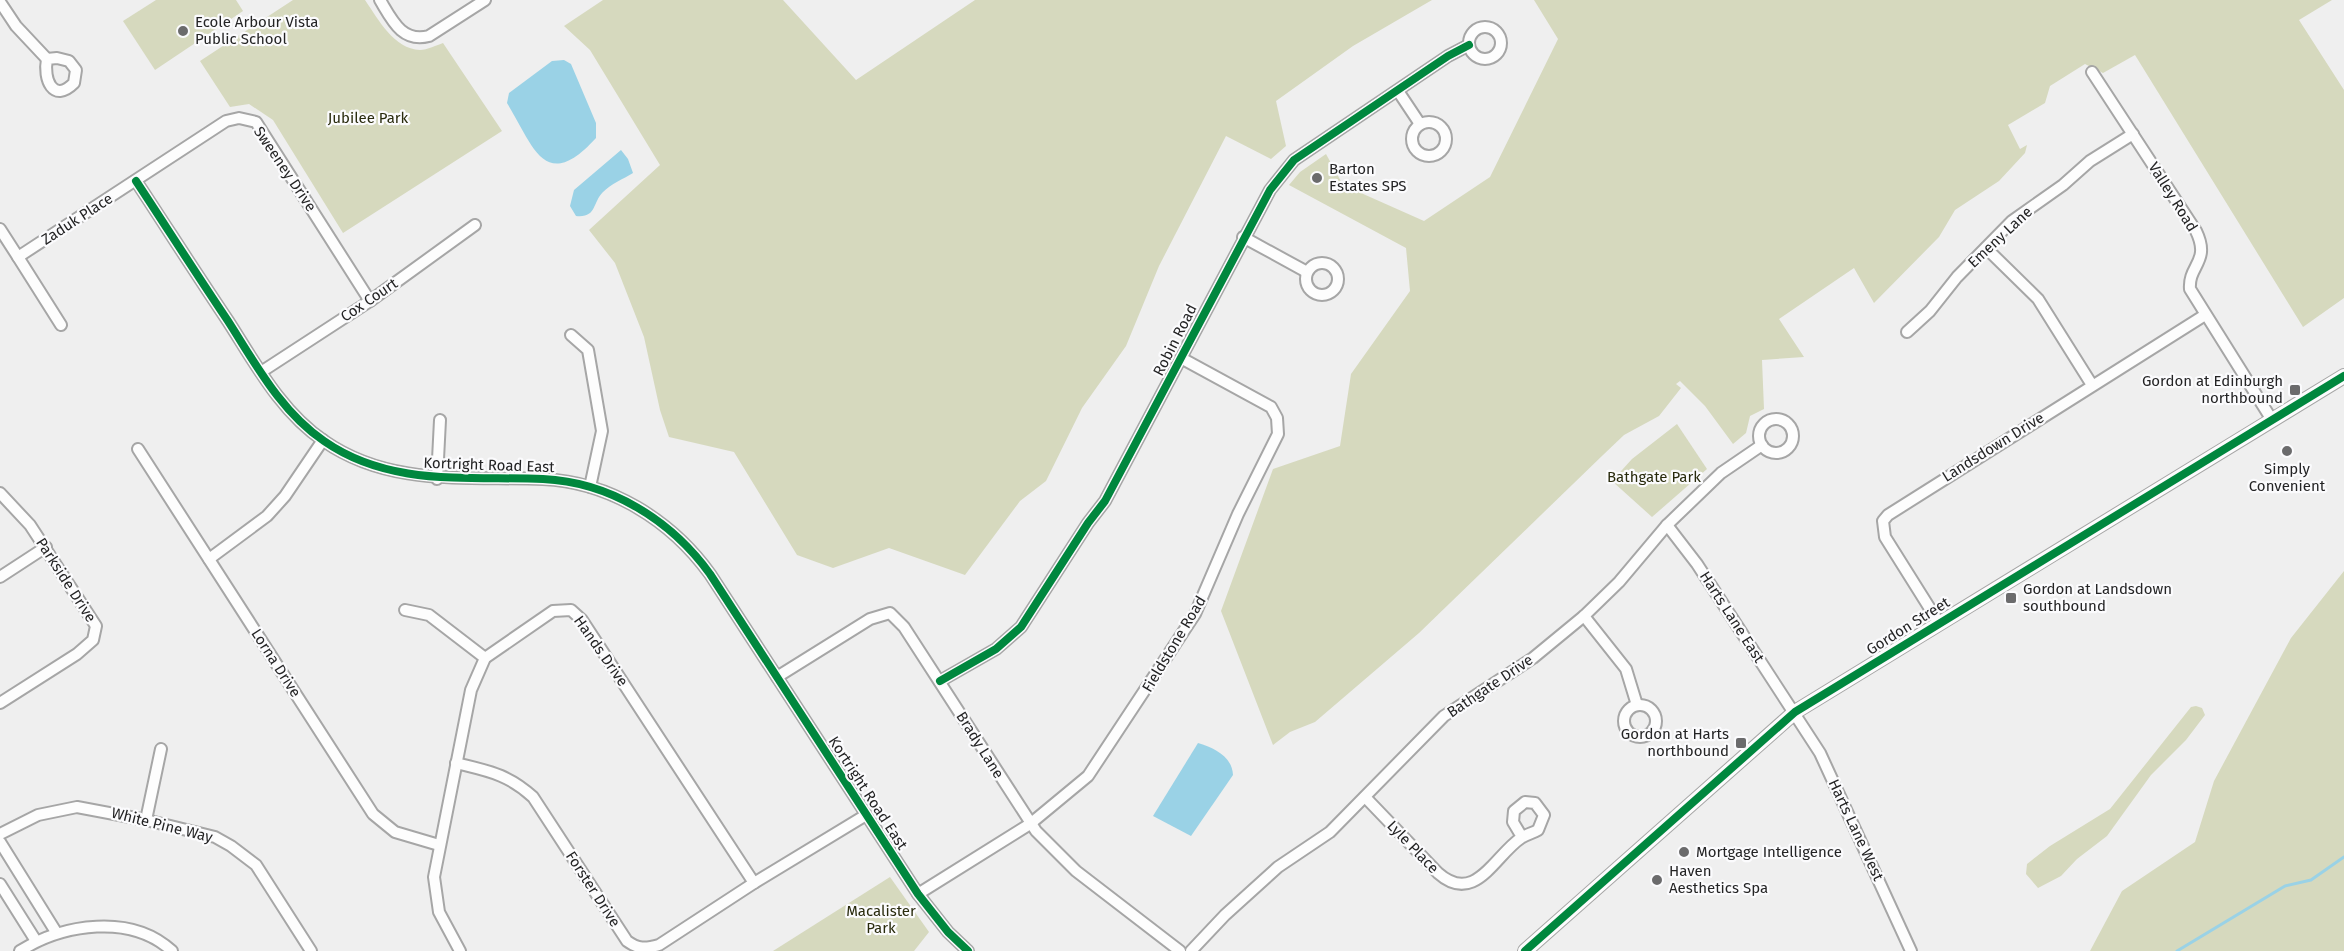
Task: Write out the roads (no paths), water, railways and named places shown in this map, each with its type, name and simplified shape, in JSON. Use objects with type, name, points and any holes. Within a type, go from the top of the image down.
[{"type":"main road","name":"Gordon Street","points":[[1525,951],[1795,712],[2344,376]]},
{"type":"street","points":[[380,0],[402,33],[419,39],[429,36],[484,0]]},
{"type":"street","points":[[0,2],[16,26],[47,59]]},
{"type":"street","name":"Robin Road","points":[[940,681],[996,649],[1021,627],[1088,523],[1106,501],[1243,237],[1270,190],[1294,160],[1448,56],[1469,45]]},
{"type":"street","name":"Valley Road","points":[[2092,72],[2201,242],[2200,263],[2190,282],[2190,289],[2272,420]]},
{"type":"street","points":[[1398,91],[1420,124]]},
{"type":"street","name":"Sweeney Drive","points":[[136,181],[226,121],[239,118],[256,122],[370,301]]},
{"type":"street","name":"Emeny Lane","points":[[1907,332],[1926,316],[1957,277],[2025,211],[2063,185],[2090,161],[2133,134]]},
{"type":"street","name":"Zaduk Place","points":[[18,257],[136,181]]},
{"type":"street","name":"Kortright Road East","points":[[136,181],[261,372],[292,412],[323,440],[386,469],[437,478],[545,479],[590,487],[642,510],[663,524],[693,552],[918,894],[948,932],[968,951]]},
{"type":"street","name":"Cox Court","points":[[261,372],[370,301],[475,225]]},
{"type":"street","points":[[0,229],[61,325]]},
{"type":"street","points":[[1243,237],[1307,272]]},
{"type":"street","points":[[1986,248],[2038,299],[2092,385]]},
{"type":"street","name":"Landsdown Drive","points":[[1939,623],[1886,537],[1883,521],[1893,511],[2205,315]]},
{"type":"street","points":[[571,335],[588,350],[602,431],[590,487]]},
{"type":"street","name":"Fieldstone Road","points":[[918,894],[1030,824],[1088,776],[1195,614],[1238,514],[1278,434],[1277,418],[1271,407],[1181,358]]},
{"type":"street","points":[[437,478],[440,420]]},
{"type":"street","points":[[209,559],[267,516],[285,496],[323,440]]},
{"type":"street","name":"Bathgate Drive","points":[[1191,951],[1225,915],[1278,867],[1330,832],[1444,716],[1533,658],[1584,616],[1619,582],[1667,525],[1721,473],[1762,445]]},
{"type":"street","name":"Lorna Drive","points":[[138,449],[373,814],[395,832],[439,845]]},
{"type":"street","name":"Parkside Drive","points":[[0,493],[46,547],[96,626],[93,640],[77,654],[0,703]]},
{"type":"street","name":"Harts Lane East","points":[[1667,525],[1697,564],[1795,712]]},
{"type":"street","points":[[0,577],[46,547]]},
{"type":"street","name":"Hands Drive","points":[[485,658],[553,611],[563,609],[576,614],[754,883]]},
{"type":"street","points":[[405,610],[429,615],[485,658],[471,690],[439,845],[435,894],[446,930],[460,951]]},
{"type":"street","name":"Brady Lane","points":[[777,677],[870,619],[890,614],[904,627],[1030,824],[1076,871],[1180,951]]},
{"type":"street","points":[[1584,616],[1626,669],[1637,705]]},
{"type":"street","name":"Harts Lane West","points":[[1795,712],[1805,734],[1820,753],[1911,951]]},
{"type":"street","points":[[146,820],[161,749]]},
{"type":"street","name":"Forster Drive","points":[[456,763],[498,773],[517,782],[533,797],[627,940],[635,947],[647,949],[659,945],[754,883],[866,815]]},
{"type":"street","name":"Lyle Place","points":[[1365,797],[1438,873],[1450,882],[1465,884],[1479,879],[1522,837]]},
{"type":"street","name":"White Pine Way","points":[[0,834],[38,814],[76,807],[146,820],[215,837],[243,854],[266,877],[311,951]]},
{"type":"street","points":[[0,842],[56,932]]},
{"type":"street","points":[[0,884],[36,941]]},
{"type":"street","points":[[20,951],[56,932],[100,926],[133,931],[162,943],[172,951]]},
{"type":"water","points":[[564,60],[571,64],[596,123],[596,138],[579,154],[564,162],[553,163],[542,158],[534,148],[507,103],[509,93],[552,61]]},
{"type":"water","points":[[621,150],[628,159],[633,173],[603,192],[588,215],[576,216],[570,206],[574,190]]},
{"type":"water","points":[[1198,743],[1216,750],[1226,758],[1233,775],[1191,836],[1153,816]]},
{"type":"waterway","points":[[2177,951],[2285,886],[2311,880],[2344,857]]},
{"type":"place","name":"Ecole Arbour Vista Public School","points":[[183,31]]},
{"type":"place","name":"Barton Estates SPS","points":[[1317,178]]},
{"type":"place","name":"Gordon at Edinburgh northbound","points":[[2295,390]]},
{"type":"place","name":"Simply Convenient","points":[[2287,451]]},
{"type":"place","name":"Gordon at Landsdown southbound","points":[[2011,598]]},
{"type":"place","name":"Gordon at Harts northbound","points":[[1741,743]]},
{"type":"place","name":"Mortgage Intelligence","points":[[1684,852]]},
{"type":"place","name":"Haven Aesthetics Spa","points":[[1657,880]]},
{"type":"park label","name":"Jubilee Park","points":[[368,118]]},
{"type":"park label","name":"Bathgate Park","points":[[1654,477]]},
{"type":"park label","name":"Macalister Park","points":[[881,920]]}]
